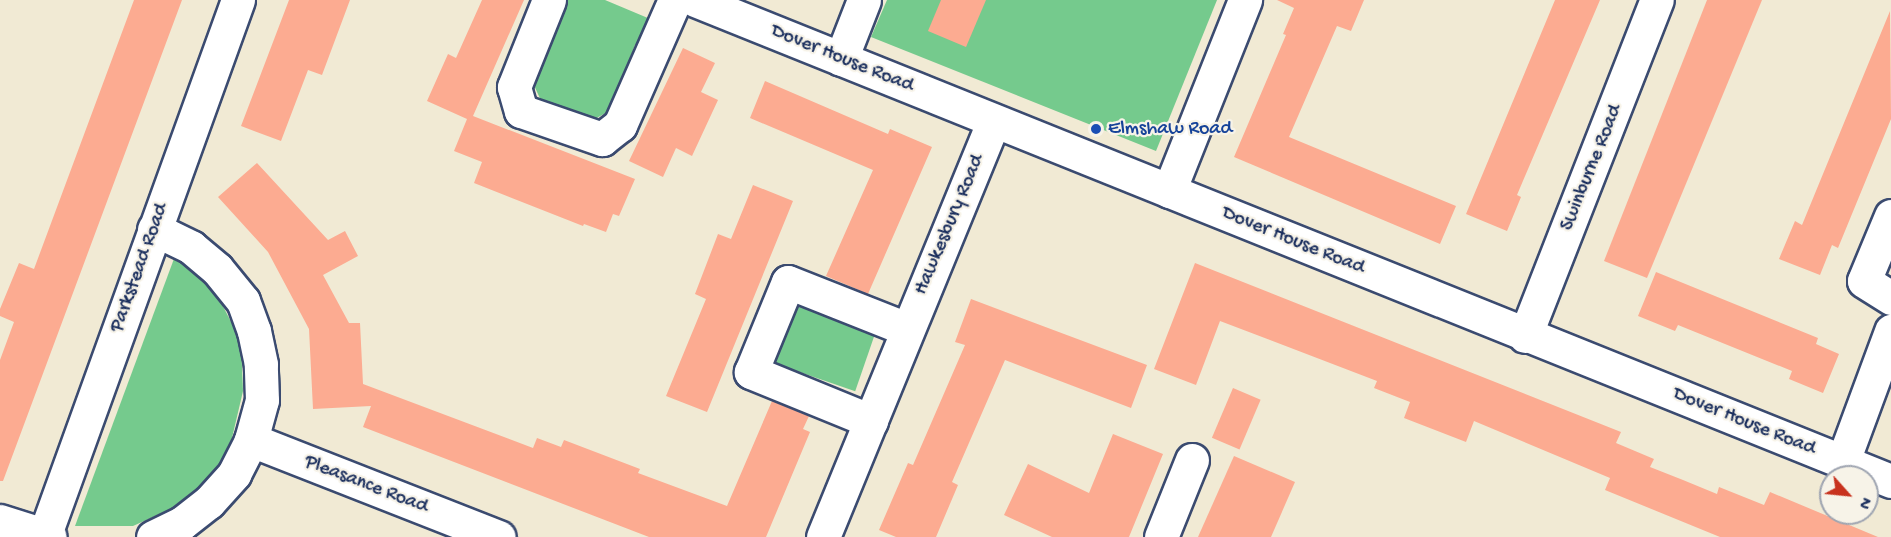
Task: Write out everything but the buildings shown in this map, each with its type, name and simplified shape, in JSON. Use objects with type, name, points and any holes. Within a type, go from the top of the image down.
[{"type":"street","name":"Parkstead Road","points":[[46,537],[154,229],[238,0]]},
{"type":"street","points":[[549,0],[514,87],[521,111],[602,139],[620,125],[675,0]]},
{"type":"street","name":"Dover House Road","points":[[695,0],[1525,336],[1891,481]]},
{"type":"street","points":[[842,59],[864,0]]},
{"type":"street","points":[[1168,191],[1245,0]]},
{"type":"street","name":"Swinburne Road","points":[[1525,336],[1657,0]]},
{"type":"street","name":"Hawkesbury Road","points":[[823,537],[994,121]]},
{"type":"street","points":[[1891,216],[1864,281],[1891,298]]},
{"type":"street","points":[[153,537],[182,523],[209,502],[234,474],[251,440],[262,400],[261,363],[243,301],[217,269],[191,247],[154,229]]},
{"type":"street","points":[[871,421],[751,372],[788,282],[907,329]]},
{"type":"street","points":[[1842,461],[1891,331]]},
{"type":"street","name":"Pleasance Road","points":[[251,440],[486,535]]},
{"type":"street","points":[[1161,537],[1192,460]]},
{"type":"street","points":[[0,521],[46,537]]},
{"type":"green space","points":[[553,0],[605,0],[655,21],[648,38],[635,45],[609,111],[588,123],[544,107],[531,79]]},
{"type":"green space","points":[[887,0],[1217,0],[1156,151],[871,37]]},
{"type":"green space","points":[[175,256],[213,287],[241,341],[243,391],[228,455],[196,493],[173,508],[133,526],[75,526]]},
{"type":"green space","points":[[795,305],[875,333],[855,391],[775,364]]},
{"type":"place","name":"Elmshaw Road","points":[[1096,129]]}]
